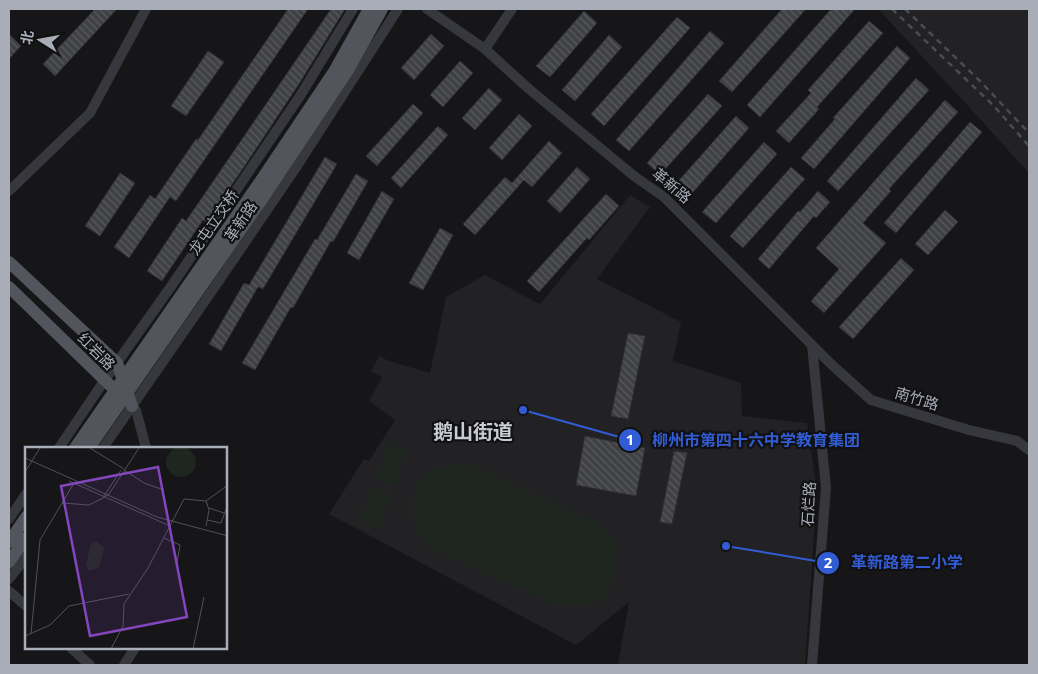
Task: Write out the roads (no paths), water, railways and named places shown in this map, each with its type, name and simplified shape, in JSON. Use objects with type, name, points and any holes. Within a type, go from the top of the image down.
[{"type":"main road","name":"龙屯立交桥","points":[[76,447],[264,176],[335,70],[369,9]]},
{"type":"main road","name":"龙屯立交桥","points":[[90,447],[267,191],[348,70],[382,9]]},
{"type":"main road","points":[[9,262],[117,363],[132,406]]},
{"type":"main road","name":"红岩路","points":[[9,287],[104,381],[132,406]]},
{"type":"main road","points":[[9,562],[18,545],[25,520]]},
{"type":"street","points":[[9,191],[90,113],[146,9]]},
{"type":"street","name":"革新路","points":[[60,447],[300,96],[353,9]]},
{"type":"street","name":"革新路","points":[[104,447],[295,169],[398,9]]},
{"type":"street","name":"革新路","points":[[427,9],[485,49],[544,102],[634,176],[664,197],[812,345]]},
{"type":"street","points":[[485,49],[512,9]]},
{"type":"street","name":"南竹路","points":[[812,345],[871,400],[969,430],[1017,441],[1029,450]]},
{"type":"street","name":"石烂路","points":[[812,345],[826,488],[812,665]]},
{"type":"street","name":"红岩路","points":[[132,406],[136,410],[146,447]]},
{"type":"street","points":[[9,519],[25,495]]},
{"type":"street","points":[[9,579],[18,545]]},
{"type":"street","points":[[9,591],[25,605]]},
{"type":"street","points":[[72,649],[90,665]]},
{"type":"street","points":[[124,665],[135,649]]},
{"type":"railway","points":[[892,9],[993,105],[1029,146]]},
{"type":"railway","points":[[905,9],[981,82],[1029,133]]},
{"type":"place","name":"柳州市第四十六中学教育集团","points":[[523,410]]},
{"type":"place","name":"革新路第二小学","points":[[726,546]]},
{"type":"district","name":"鹅山街道","points":[[473,431]]}]
